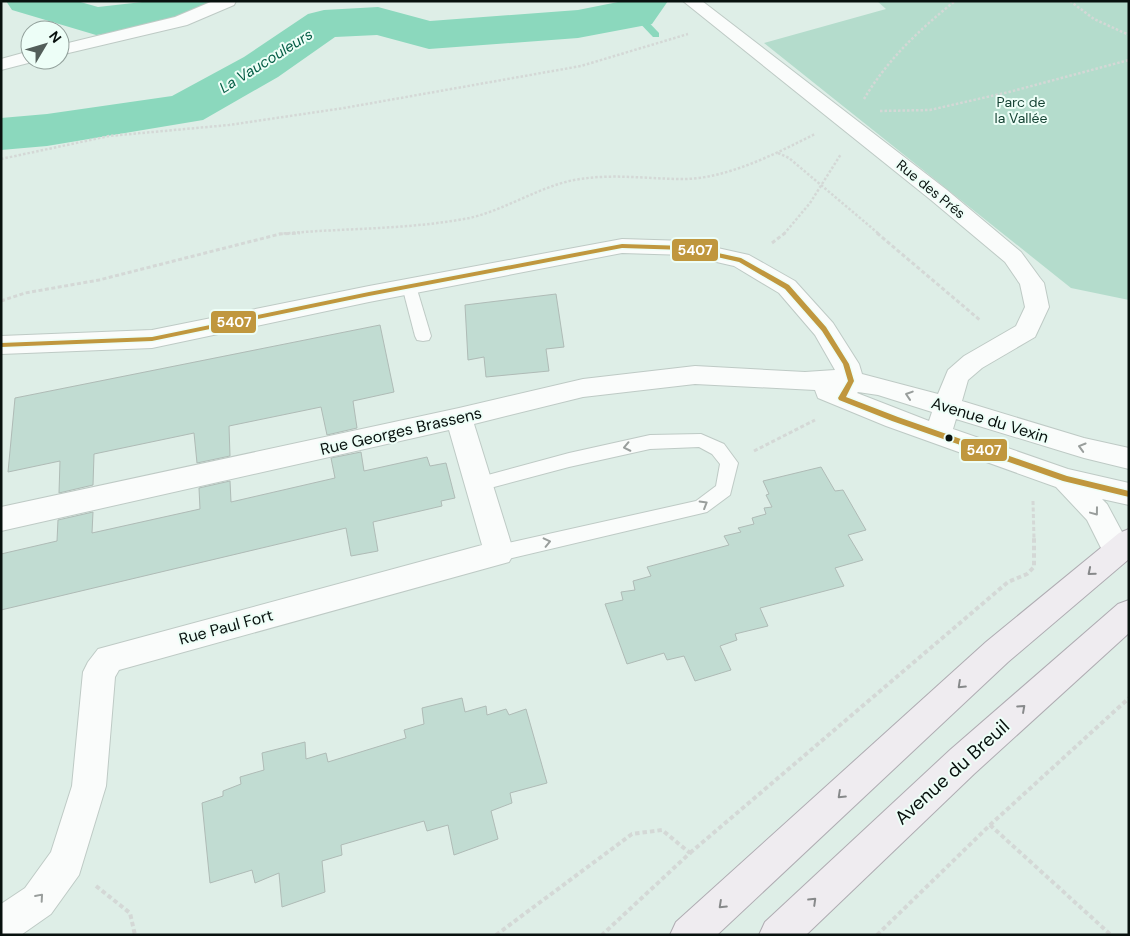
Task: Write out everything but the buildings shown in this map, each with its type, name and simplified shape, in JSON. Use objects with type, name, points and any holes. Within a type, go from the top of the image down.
[{"type":"main road","points":[[689,935],[997,652],[1123,546]]},
{"type":"main road","name":"Avenue du Breuil","points":[[778,935],[962,762],[1125,619]]},
{"type":"street","points":[[70,48],[181,21],[228,1]]},
{"type":"street","name":"Rue des Prés","points":[[691,1],[852,121],[1013,257],[1032,284],[1037,307],[1026,331],[974,362],[957,376],[938,434]]},
{"type":"street","points":[[1,65],[20,60]]},
{"type":"street","points":[[1,345],[152,339],[409,286],[622,246],[686,248],[741,260],[787,287],[824,329],[846,364],[852,396]]},
{"type":"street","name":"Rue Georges Brassens","points":[[1,519],[459,418],[583,388],[695,375],[805,381]]},
{"type":"street","name":"Avenue du Vexin","points":[[805,381],[841,379],[852,396],[938,434],[1066,479],[1129,494]]},
{"type":"street","name":"Avenue du Vexin","points":[[852,396],[904,393],[948,408],[1129,459]]},
{"type":"street","points":[[459,418],[499,553]]},
{"type":"street","points":[[1066,479],[1097,512],[1123,546]]},
{"type":"street","name":"Rue Paul Fort","points":[[1,926],[38,901],[66,862],[89,786],[99,672],[109,659],[499,553]]},
{"type":"lane","points":[[409,286],[423,336]]},
{"type":"lane","points":[[478,484],[569,460],[650,442],[701,440],[718,450],[729,463],[724,490],[701,507],[499,553]]},
{"type":"path","points":[[741,260],[784,236],[800,218],[820,185],[868,92],[899,53],[936,16],[955,1]]},
{"type":"path","points":[[1070,1],[1094,19],[1129,35]]},
{"type":"path","points":[[1,159],[109,136],[248,122],[354,106],[581,66],[720,24]]},
{"type":"path","points":[[1,300],[25,293],[99,280],[280,234],[402,228],[466,219],[573,180],[622,175],[685,179],[721,173],[778,153],[852,121],[930,110],[1009,92],[1129,60]]},
{"type":"path","points":[[778,153],[789,158],[1006,343]]},
{"type":"path","points":[[729,463],[818,418],[852,396]]},
{"type":"path","points":[[602,935],[690,853],[1008,582],[1026,574],[1034,567],[1032,512],[1036,468]]},
{"type":"path","points":[[877,935],[990,825],[1129,698]]},
{"type":"path","points":[[990,825],[1110,935]]},
{"type":"path","points":[[496,935],[632,834],[662,830],[690,853]]},
{"type":"path","points":[[66,862],[130,913],[135,935]]},
{"type":"green space","name":"Parc de la Vallée","points":[[877,1],[1129,1],[1129,300],[1071,288],[764,43],[886,9]]},
{"type":"waterway","name":"La Vaucouleurs","points":[[28,1],[96,21],[158,14],[193,1]]},
{"type":"waterway","name":"La Vaucouleurs","points":[[1,134],[47,130],[185,109],[261,67],[324,24],[378,21],[429,35],[578,24],[636,14],[646,1]]},
{"type":"waterway","points":[[636,14],[656,35]]},
{"type":"transit line","name":"5407","points":[[1,345],[152,339],[369,294],[622,246],[686,248],[741,260],[787,287],[824,329],[846,364],[851,381],[842,398]]},
{"type":"transit line","name":"5407","points":[[842,398],[895,419],[1066,479],[1129,494]]}]
